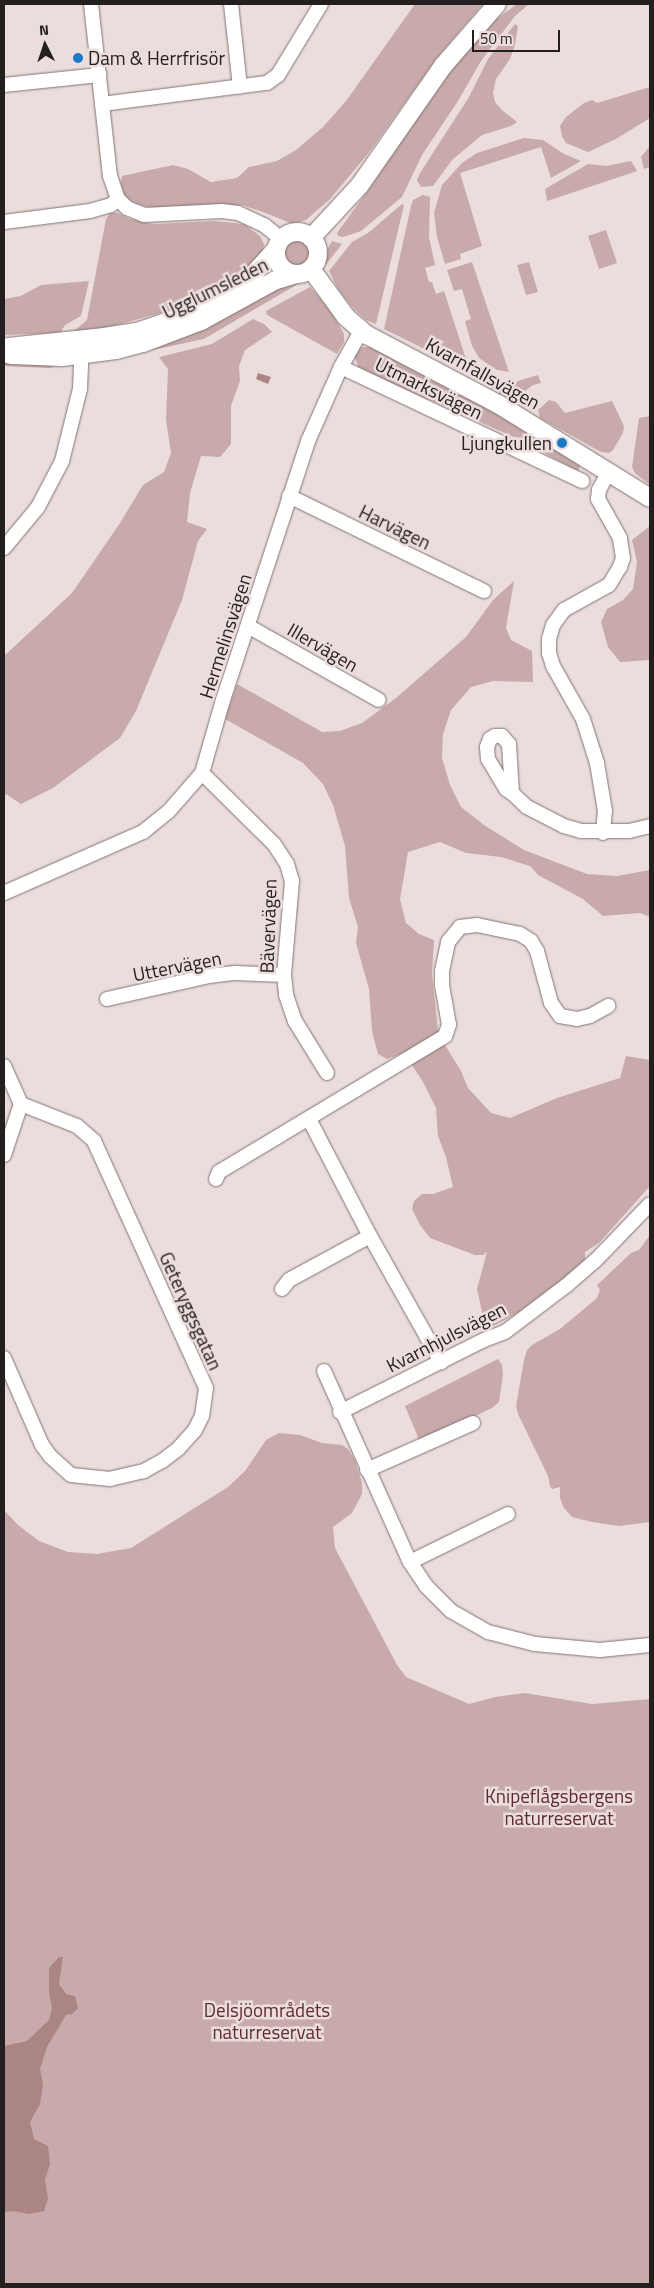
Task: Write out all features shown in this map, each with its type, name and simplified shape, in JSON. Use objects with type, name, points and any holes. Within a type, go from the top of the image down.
[{"type":"street","points":[[91,4],[110,176],[118,199],[127,208],[144,215],[222,211],[238,213],[264,225],[279,244]]},
{"type":"street","points":[[231,4],[240,87]]},
{"type":"street","points":[[102,104],[267,83],[278,75],[321,4]]},
{"type":"street","points":[[304,271],[318,255],[317,247],[311,238],[360,185],[443,66],[496,4]]},
{"type":"street","points":[[4,85],[99,74]]},
{"type":"street","points":[[4,222],[90,211],[111,205],[118,199]]},
{"type":"street","name":"Ugglumsleden","points":[[4,353],[48,357],[137,332],[205,307],[228,295],[250,278],[287,234],[298,232],[311,238]]},
{"type":"street","name":"Ugglumsleden","points":[[279,244],[277,260],[282,268],[304,271]]},
{"type":"street","name":"Ugglumsleden","points":[[4,347],[116,350],[178,332],[226,310],[276,280],[304,271]]},
{"type":"street","name":"Kvarnfallsvägen","points":[[304,271],[361,331],[498,404],[650,498]]},
{"type":"street","name":"Hermelinsvägen","points":[[4,893],[39,876],[128,841],[143,832],[168,812],[202,773],[223,700],[308,441],[341,367],[361,331]]},
{"type":"street","points":[[4,548],[38,507],[62,461],[78,399],[82,376],[82,348]]},
{"type":"street","name":"Utmarksvägen","points":[[341,367],[582,481]]},
{"type":"street","points":[[603,832],[605,811],[597,763],[583,719],[553,666],[549,653],[549,639],[553,625],[564,610],[609,584],[620,567],[623,558],[620,538],[598,500],[599,490],[609,471]]},
{"type":"street","name":"Harvägen","points":[[289,496],[484,591]]},
{"type":"street","name":"Illervägen","points":[[248,626],[378,700]]},
{"type":"street","name":"Bävervägen","points":[[202,773],[274,844],[287,864],[292,881],[284,975],[286,995],[295,1021],[327,1073]]},
{"type":"street","points":[[512,793],[527,807],[564,826],[603,832],[628,831],[650,826]]},
{"type":"street","points":[[216,1179],[220,1172],[445,1036],[449,1025],[442,985],[442,970],[448,942],[460,927],[477,925],[520,934],[531,941],[536,951],[550,1003],[560,1016],[577,1019],[590,1016],[608,1006]]},
{"type":"street","name":"Uttervägen","points":[[107,999],[209,976],[235,974],[284,975]]},
{"type":"street","points":[[4,1066],[21,1104],[4,1155]]},
{"type":"street","name":"Geteryggsgatan","points":[[4,1358],[42,1445],[50,1456],[71,1475],[110,1479],[144,1470],[162,1461],[178,1449],[195,1430],[202,1416],[206,1388],[94,1141],[77,1126],[21,1104]]},
{"type":"street","points":[[309,1119],[370,1236],[441,1362]]},
{"type":"street","name":"Kvarnhjulsvägen","points":[[340,1412],[484,1340],[505,1332],[560,1291],[595,1261],[650,1204]]},
{"type":"street","points":[[282,1289],[288,1280],[370,1236]]},
{"type":"street","points":[[324,1371],[340,1412],[410,1562],[426,1586],[451,1611],[488,1632],[535,1644],[600,1650],[650,1645]]},
{"type":"street","points":[[367,1470],[473,1423]]},
{"type":"street","points":[[410,1562],[508,1514]]},
{"type":"green space","points":[[415,4],[483,4],[440,54],[367,155],[330,199],[306,220],[293,224],[242,205],[153,208],[137,204],[125,197],[120,189],[122,176],[173,165],[188,169],[211,182],[237,178],[249,167],[277,161],[296,150],[323,127],[346,101]]},
{"type":"green space","points":[[517,4],[529,4],[515,16],[481,61],[458,101],[422,155],[402,197],[361,231],[343,237],[338,236],[337,233],[374,182],[419,108],[487,26]]},
{"type":"green space","points":[[515,24],[518,26],[515,45],[510,59],[496,79],[493,93],[495,102],[517,122],[511,126],[482,135],[452,160],[433,186],[421,187],[417,180],[420,173],[469,97],[488,59]]},
{"type":"green space","points":[[650,87],[650,118],[616,139],[588,152],[566,143],[560,126],[566,117],[584,103],[592,100],[597,103]]},
{"type":"green space","points":[[524,138],[543,140],[564,154],[581,161],[551,178],[541,147],[460,173],[482,246],[460,254],[461,259],[445,264],[437,237],[434,213],[442,185],[462,163],[477,153]]},
{"type":"green space","points":[[650,146],[650,167],[644,169],[641,157]]},
{"type":"green space","points":[[631,161],[637,171],[547,201],[545,189],[588,164],[606,166]]},
{"type":"green space","points":[[423,195],[430,197],[429,237],[435,265],[425,268],[429,282],[432,282],[436,294],[444,291],[465,356],[480,374],[490,380],[508,384],[538,375],[541,383],[533,385],[517,397],[503,397],[473,373],[384,329],[411,206],[413,200]]},
{"type":"green space","points":[[402,204],[404,205],[376,324],[366,320],[352,307],[338,289],[329,271],[352,242],[368,233]]},
{"type":"green space","points":[[110,213],[118,213],[130,219],[154,224],[214,221],[244,224],[260,236],[264,244],[263,253],[260,258],[240,275],[171,310],[99,330],[70,334],[87,320],[106,219]]},
{"type":"green space","points":[[606,230],[617,263],[599,269],[588,236]]},
{"type":"green space","points":[[297,240],[306,244],[310,253],[306,262],[297,266],[288,262],[284,253],[288,244]]},
{"type":"green space","points":[[332,241],[342,244],[325,266],[327,250]]},
{"type":"green space","points":[[472,262],[509,372],[497,370],[479,358],[472,346],[465,321],[471,319],[462,289],[454,291],[447,270]]},
{"type":"green space","points":[[529,262],[538,292],[526,295],[517,265]]},
{"type":"green space","points":[[89,281],[81,316],[65,325],[60,333],[4,335],[4,299],[21,296],[41,285]]},
{"type":"green space","points":[[303,281],[204,339],[101,361],[283,282]]},
{"type":"green space","points":[[310,287],[331,310],[344,334],[344,342],[337,354],[267,315],[266,311]]},
{"type":"green space","points":[[253,319],[264,324],[272,332],[245,350],[239,366],[240,381],[231,406],[231,444],[220,457],[201,456],[190,493],[187,522],[207,529],[198,541],[182,600],[136,711],[120,738],[53,788],[21,804],[6,794],[4,796],[4,656],[72,593],[120,523],[143,485],[164,472],[171,453],[166,420],[168,369],[159,357],[212,344]]},
{"type":"green space","points":[[371,347],[489,407],[581,464],[578,471],[514,437],[359,369],[354,355],[357,349]]},
{"type":"green space","points":[[4,359],[57,365],[51,368],[4,366]]},
{"type":"green space","points":[[549,400],[556,402],[565,413],[612,401],[624,426],[623,433],[613,450],[609,453],[601,452],[540,418],[538,410]]},
{"type":"green space","points":[[650,416],[650,485],[635,473],[632,467],[639,418]]},
{"type":"green space","points":[[650,526],[650,660],[620,662],[608,647],[601,622],[607,609],[623,600],[633,589],[637,562],[632,540]]},
{"type":"green space","points":[[514,581],[506,628],[511,640],[532,651],[533,682],[493,681],[471,687],[451,710],[443,734],[442,758],[450,785],[461,807],[484,825],[524,850],[587,874],[617,876],[650,870],[650,917],[640,913],[603,916],[583,899],[538,875],[530,866],[501,857],[466,853],[440,842],[408,852],[400,899],[406,923],[419,934],[434,940],[432,974],[438,1030],[461,1071],[468,1088],[491,1113],[510,1118],[557,1098],[620,1078],[626,1056],[650,1060],[650,1186],[599,1243],[585,1252],[585,1260],[580,1267],[523,1310],[486,1330],[477,1289],[487,1252],[483,1255],[475,1255],[430,1238],[420,1225],[412,1209],[414,1201],[422,1194],[433,1194],[453,1187],[446,1157],[438,1136],[436,1108],[423,1082],[404,1053],[387,1059],[378,1054],[372,1031],[369,989],[356,943],[358,927],[349,898],[345,846],[333,805],[323,784],[303,763],[225,719],[237,684],[322,732],[340,731],[362,723],[396,698],[466,637],[493,600]]},
{"type":"green space","points":[[650,1235],[650,1522],[619,1526],[592,1522],[572,1517],[564,1508],[560,1498],[560,1487],[552,1489],[550,1486],[548,1476],[518,1414],[516,1406],[524,1360],[527,1350],[532,1345],[560,1329],[597,1298],[600,1290],[597,1285],[631,1253],[639,1250]]},
{"type":"green space","points":[[498,1359],[502,1365],[503,1375],[499,1402],[492,1408],[420,1442],[405,1406]]},
{"type":"green space","name":"Delsjöområdets naturreservat","points":[[279,1433],[300,1435],[322,1443],[342,1445],[348,1449],[355,1460],[362,1483],[362,1494],[352,1513],[333,1527],[335,1548],[397,1665],[406,1677],[469,1704],[495,1697],[525,1693],[592,1704],[650,1699],[650,2284],[4,2284],[4,1510],[18,1525],[39,1541],[68,1552],[97,1554],[131,1548],[228,1487],[245,1471],[266,1440]]},
{"type":"shaded area","points":[[258,373],[271,377],[268,384],[256,379]]},
{"type":"shaded area","points":[[59,1957],[63,1957],[59,1984],[66,1994],[75,1996],[78,2008],[72,2014],[66,2015],[47,2047],[40,2069],[43,2085],[40,2104],[30,2122],[34,2139],[48,2146],[50,2164],[45,2180],[48,2199],[44,2211],[29,2214],[14,2211],[4,2212],[4,2046],[27,2041],[49,2020],[52,2008],[49,1993],[49,1968]]},
{"type":"place","name":"Dam & Herrfrisör","points":[[78,58]]},
{"type":"place","name":"Ljungkullen","points":[[562,443]]},
{"type":"park label","name":"Knipeflågsbergens naturreservat","points":[[559,1807]]}]
